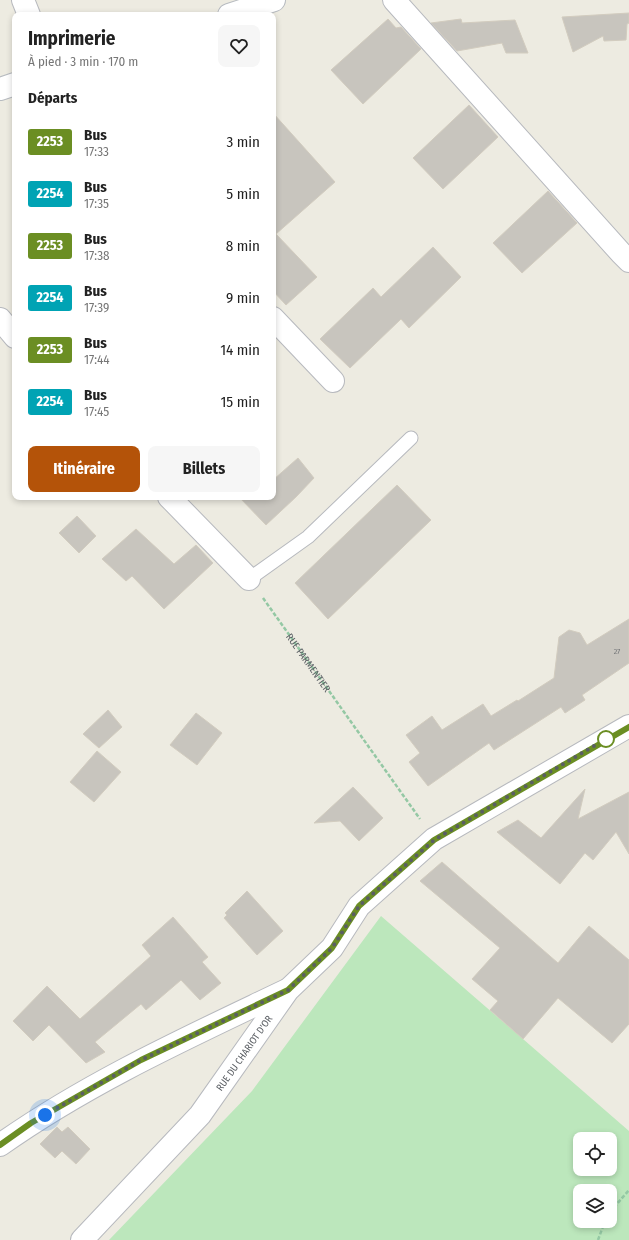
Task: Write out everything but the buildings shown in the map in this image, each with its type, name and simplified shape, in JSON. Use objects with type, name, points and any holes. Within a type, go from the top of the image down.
[{"type":"street","points":[[23,0],[28,12]]},
{"type":"street","points":[[238,12],[274,0]]},
{"type":"street","points":[[394,0],[621,253],[629,260]]},
{"type":"street","points":[[0,89],[12,85]]},
{"type":"street","points":[[0,319],[12,333]]},
{"type":"street","points":[[276,321],[333,381]]},
{"type":"street","points":[[172,500],[248,578]]},
{"type":"street","name":"RUE DU CHARIOT D'OR","points":[[82,1240],[200,1115],[288,990],[332,948],[359,906],[434,840],[629,726]]},
{"type":"street","points":[[0,1145],[31,1123],[141,1060],[288,990]]},
{"type":"lane","points":[[248,578],[308,537],[411,438]]},
{"type":"path","name":"RUE PARMENTIER","points":[[248,578],[434,840]]},
{"type":"path","points":[[617,1204],[629,1190]]},
{"type":"path","points":[[598,1240],[602,1228]]},
{"type":"green space","points":[[381,916],[629,1131],[629,1240],[109,1240],[252,1091]]},
{"type":"bus line","name":"2253","points":[[0,1145],[31,1123],[141,1060],[288,990],[332,948],[359,906],[434,840],[503,798],[629,727]]},
{"type":"route","points":[[45,1115],[141,1060],[288,990],[332,948],[359,906],[434,840],[503,798],[606,739]]}]
